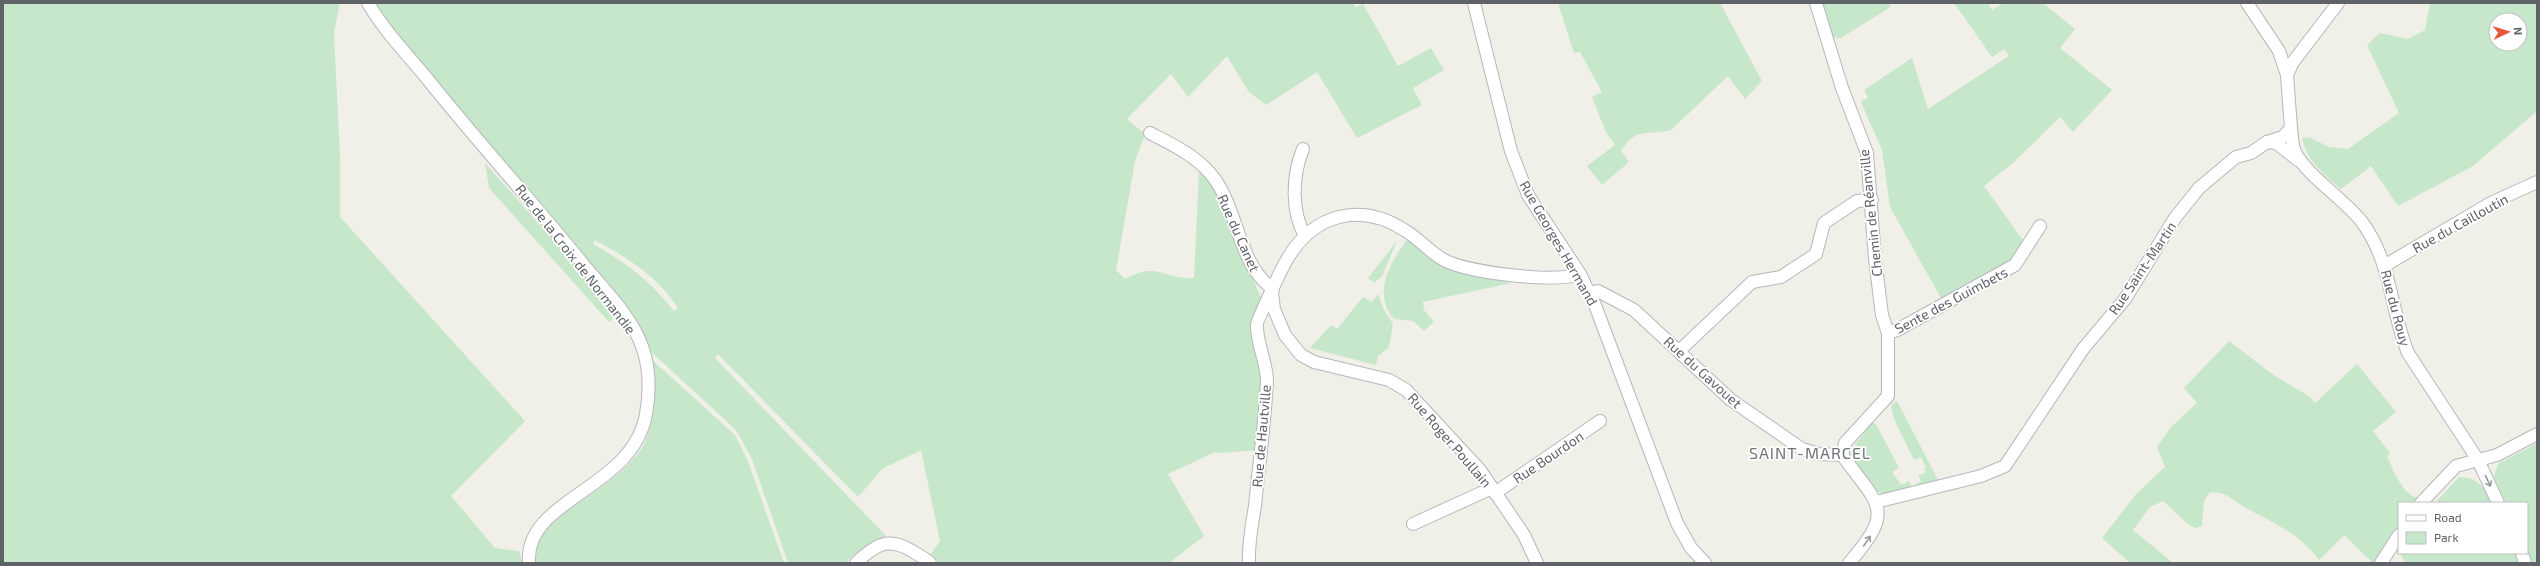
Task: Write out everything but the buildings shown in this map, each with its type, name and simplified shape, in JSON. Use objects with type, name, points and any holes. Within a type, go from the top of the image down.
[{"type":"street","name":"Rue de la Croix de Normandie","points":[[368,3],[435,89],[560,235],[622,312],[635,330],[644,351],[648,374],[648,393],[641,432],[633,447],[623,461],[603,478],[544,519],[533,536],[528,552],[528,563]]},
{"type":"street","name":"Rue Georges Hermand","points":[[1474,3],[1510,151],[1528,195],[1580,274],[1590,293],[1677,523],[1691,548],[1705,563]]},
{"type":"street","name":"Chemin de Réanville","points":[[1816,3],[1842,88],[1867,153],[1872,200],[1875,259],[1882,315],[1888,333],[1888,396],[1845,443],[1842,456]]},
{"type":"street","points":[[2247,3],[2279,51],[2287,75],[2291,128]]},
{"type":"street","points":[[2287,75],[2293,62],[2338,3]]},
{"type":"street","name":"Rue Saint-Martin","points":[[1876,502],[1981,476],[2005,466],[2083,349],[2125,299],[2175,218],[2199,188],[2236,157],[2251,153],[2267,142],[2283,138],[2291,128]]},
{"type":"street","name":"Rue du Rouy","points":[[2291,128],[2295,151],[2303,163]]},
{"type":"street","name":"Rue du Canet","points":[[1150,133],[1192,156],[1210,172],[1232,211],[1251,264],[1262,281],[1273,291]]},
{"type":"street","name":"Rue du Rouy","points":[[2267,142],[2276,143],[2303,163],[2339,197],[2362,223],[2390,280],[2402,338],[2408,353],[2478,460],[2498,502]]},
{"type":"street","points":[[1303,150],[1297,163],[1295,206],[1298,222],[1305,236]]},
{"type":"street","name":"Rue du Cailloutin","points":[[2384,266],[2491,203],[2537,182]]},
{"type":"street","points":[[1678,351],[1752,282],[1782,277],[1816,254],[1824,223],[1857,201],[1872,200]]},
{"type":"street","name":"Rue de Hautville","points":[[1249,563],[1267,378],[1256,323],[1290,254],[1305,236],[1315,227],[1332,218],[1351,215],[1369,216],[1388,221],[1405,230],[1443,260],[1458,265],[1480,270],[1552,278],[1570,277],[1580,274]]},
{"type":"street","name":"Sente des Guimbets","points":[[1888,333],[1897,330],[2015,265],[2040,226]]},
{"type":"street","name":"Rue Roger Poullain","points":[[1273,291],[1274,309],[1285,335],[1301,355],[1314,362],[1389,380],[1406,390],[1480,470],[1524,535],[1537,563]]},
{"type":"street","name":"Rue du Gavouet","points":[[1590,293],[1598,291],[1634,310],[1731,400],[1802,449],[1819,454],[1842,456]]},
{"type":"street","name":"Rue Bourdon","points":[[1413,524],[1494,490],[1600,421]]},
{"type":"street","points":[[2422,502],[2456,466],[2508,451],[2537,434]]},
{"type":"street","points":[[1842,456],[1876,502],[1879,516],[1876,528],[1849,563]]},
{"type":"street","points":[[2382,563],[2398,537]]},
{"type":"street","points":[[856,563],[867,553],[882,544],[893,542],[901,543],[930,563]]},
{"type":"green space","points":[[3,3],[340,3],[334,32],[340,158],[340,217],[525,421],[451,496],[495,548],[519,551],[522,563],[3,563]]},
{"type":"green space","points":[[375,3],[1353,3],[1356,7],[1363,4],[1398,66],[1431,48],[1444,70],[1413,88],[1422,105],[1357,138],[1317,72],[1266,105],[1249,92],[1227,56],[1188,97],[1171,74],[1127,119],[1145,134],[1135,161],[1116,270],[1125,279],[1145,271],[1160,272],[1183,278],[1194,278],[1199,171],[1221,200],[1229,216],[1255,285],[1263,301],[1252,335],[1261,377],[1258,450],[1220,453],[1215,452],[1168,474],[1204,536],[1169,563],[940,563],[931,554],[940,541],[921,450],[882,469],[858,497],[718,354],[715,358],[886,536],[856,553],[845,563],[788,563],[752,459],[736,430],[649,350],[402,41]],"holes":[[[594,240],[630,261],[651,277],[661,286],[678,308],[674,311],[665,300],[637,273],[617,258],[593,244]]]},
{"type":"green space","points":[[1558,3],[1720,3],[1762,81],[1745,99],[1728,76],[1671,130],[1643,133],[1632,138],[1626,143],[1621,151],[1629,162],[1602,185],[1587,166],[1615,145],[1606,132],[1592,97],[1602,92],[1580,52],[1574,53]]},
{"type":"green space","points":[[1822,3],[1891,3],[1889,8],[1841,38],[1833,37]]},
{"type":"green space","points":[[1954,3],[1988,3],[1992,10],[2004,3],[2043,3],[2075,29],[2060,48],[2112,90],[2073,132],[2060,117],[2013,163],[1984,186],[2025,243],[2009,261],[1942,300],[1890,207],[1882,150],[1861,102],[1868,97],[1864,90],[1912,58],[1928,109],[2009,56],[2004,49],[1992,57]]},
{"type":"green space","points":[[2430,3],[2537,3],[2537,111],[2473,166],[2398,206],[2371,166],[2341,189],[2322,172],[2312,160],[2307,153],[2302,137],[2311,138],[2329,147],[2348,149],[2399,113],[2367,45],[2380,33],[2408,39],[2425,30]]},
{"type":"green space","points":[[485,163],[619,314],[609,322],[489,188]]},
{"type":"green space","points":[[1408,239],[1451,269],[1464,274],[1511,283],[1423,302],[1424,310],[1434,322],[1424,331],[1413,321],[1394,319],[1384,299],[1384,289],[1390,267],[1395,257]]},
{"type":"green space","points":[[1397,241],[1382,276],[1374,283],[1368,278]]},
{"type":"green space","points":[[1378,294],[1384,310],[1393,324],[1389,347],[1378,356],[1376,365],[1310,348],[1331,325],[1337,329],[1363,297],[1372,302]]},
{"type":"green space","points":[[2229,341],[2272,374],[2310,397],[2315,403],[2357,364],[2396,412],[2373,431],[2390,453],[2387,457],[2403,487],[2412,496],[2418,498],[2416,502],[2398,502],[2398,529],[2378,563],[2373,563],[2344,535],[2319,560],[2295,536],[2277,524],[2246,508],[2230,497],[2216,492],[2210,492],[2204,501],[2202,526],[2196,528],[2189,525],[2163,501],[2150,507],[2133,530],[2173,563],[2130,563],[2102,538],[2136,494],[2165,467],[2157,447],[2171,427],[2197,403],[2184,388]]},
{"type":"green space","points":[[651,359],[735,435],[747,459],[784,563],[533,563],[533,547],[540,534],[552,522],[621,471],[635,457],[645,442],[652,422],[654,401]]},
{"type":"green space","points":[[1897,401],[1939,482],[1883,494],[1872,487],[1863,477],[1850,452],[1872,423],[1876,424],[1899,468],[1892,472],[1901,485],[1909,481],[1912,487],[1921,481],[1918,476],[1926,472],[1924,468],[1926,467],[1921,457],[1914,460],[1894,419],[1891,405]]},
{"type":"green space","points":[[2537,443],[2537,563],[2532,563],[2528,551],[2528,502],[2506,502],[2494,477],[2498,464]]},
{"type":"green space","points":[[2459,477],[2471,479],[2479,484],[2486,492],[2491,502],[2436,502]]},
{"type":"green space","points":[[2400,554],[2516,554],[2520,563],[2406,563]]},
{"type":"district","name":"SAINT-MARCEL","points":[[1810,452]]}]
